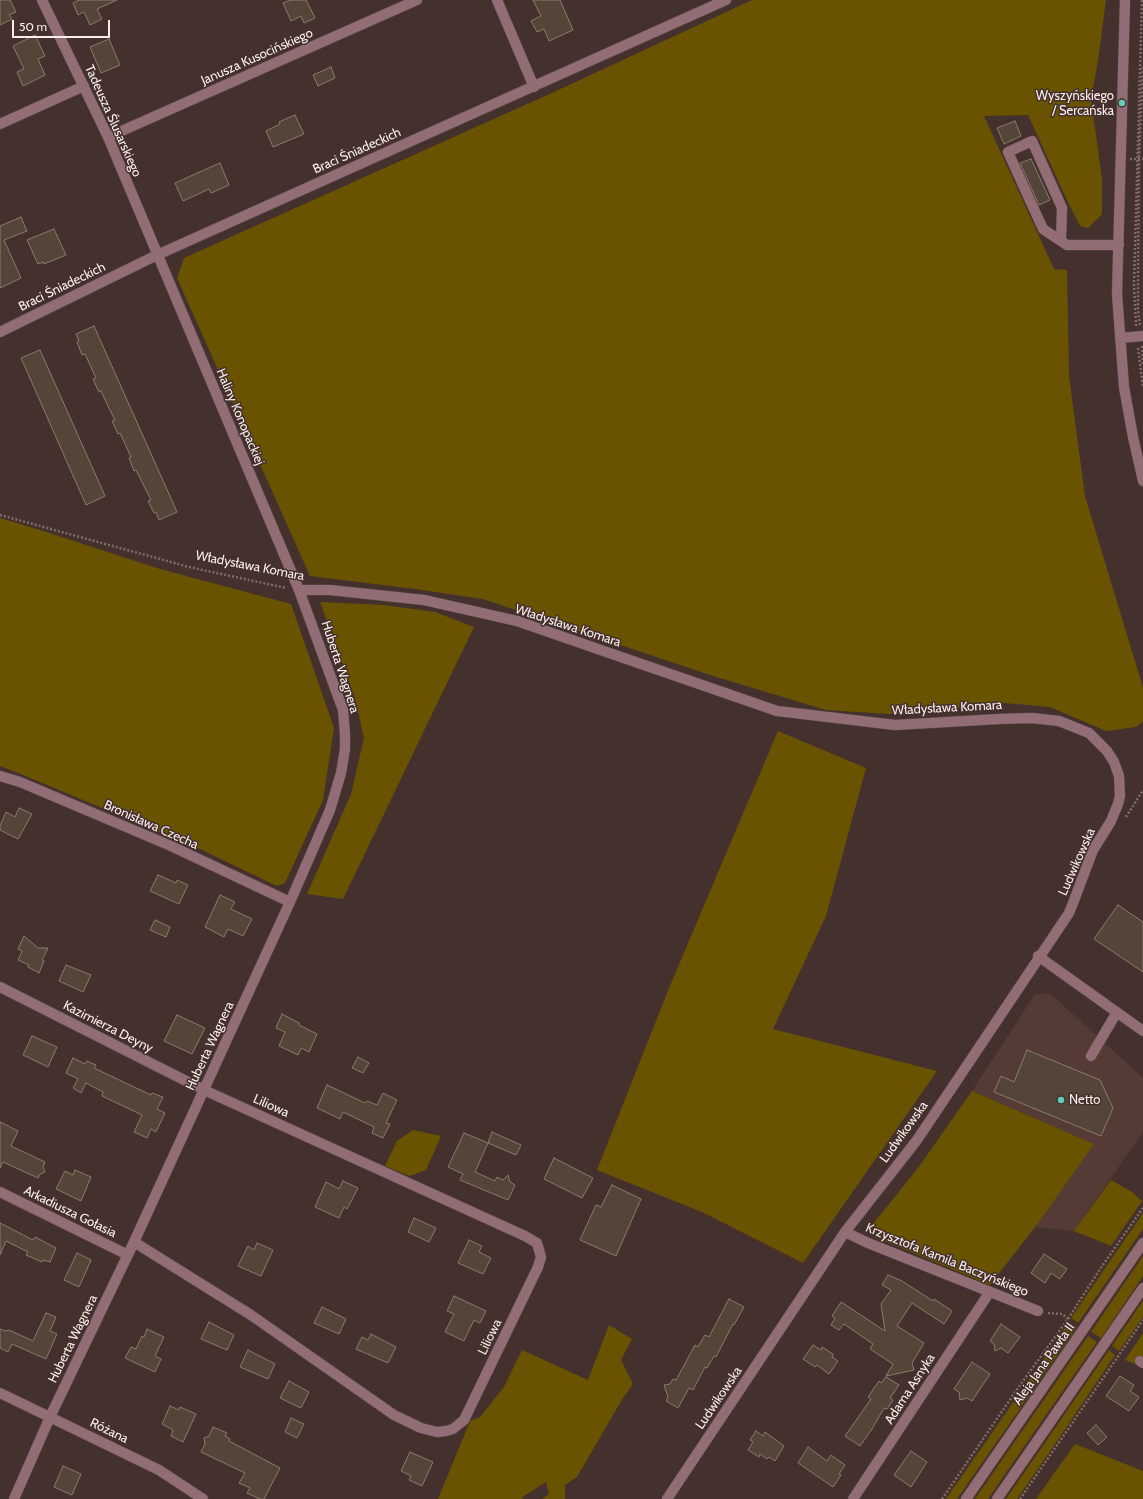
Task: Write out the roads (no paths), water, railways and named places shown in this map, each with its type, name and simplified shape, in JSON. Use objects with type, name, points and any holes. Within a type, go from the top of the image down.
[{"type":"street","name":"Tadeusza Ślusarskiego","points":[[42,0],[108,137],[157,255]]},
{"type":"street","name":"Janusza Kusocińskiego","points":[[108,137],[417,0]]},
{"type":"street","points":[[497,0],[534,87]]},
{"type":"street","name":"Braci Śniadeckich","points":[[0,332],[157,255],[726,0]]},
{"type":"street","points":[[1125,0],[1118,294],[1124,387],[1143,481]]},
{"type":"street","points":[[0,124],[84,86]]},
{"type":"street","points":[[1061,240],[1062,208],[1032,141],[1008,152],[1043,229],[1067,245],[1119,246]]},
{"type":"street","name":"Haliny Konopackiej","points":[[157,255],[299,590]]},
{"type":"street","points":[[1120,338],[1142,337]]},
{"type":"street","name":"Władysława Komara","points":[[299,590],[330,590],[424,600],[517,621],[777,711],[894,725],[999,718],[1032,718],[1059,721],[1089,733],[1107,751],[1114,762]]},
{"type":"street","name":"Huberta Wagnera","points":[[14,1499],[50,1417],[128,1255],[204,1090],[290,902],[330,810],[341,773],[345,749],[343,710],[299,590]]},
{"type":"street","name":"Ludwikowska","points":[[668,1499],[845,1232],[917,1140],[1038,956],[1069,913],[1093,850],[1115,812],[1120,796],[1119,776],[1114,762]]},
{"type":"street","name":"Bronisława Czecha","points":[[0,776],[20,782],[171,846],[290,902]]},
{"type":"street","points":[[1038,956],[1143,1031]]},
{"type":"street","name":"Kazimierza Deyny","points":[[0,987],[204,1090]]},
{"type":"street","points":[[1091,1056],[1117,1012]]},
{"type":"street","name":"Liliowa","points":[[134,1242],[251,1315],[376,1404],[411,1424],[437,1432],[446,1432],[453,1429],[464,1420],[538,1267],[541,1257],[537,1243],[525,1236],[204,1090]]},
{"type":"street","name":"Arkadiusza Gołasia","points":[[0,1192],[128,1255]]},
{"type":"street","name":"Krzysztofa Kamila Baczyńskiego","points":[[845,1232],[989,1293],[1038,1311]]},
{"type":"street","name":"Aleja Jana Pawła II","points":[[966,1499],[1143,1243]]},
{"type":"street","points":[[997,1499],[1143,1288]]},
{"type":"street","name":"Adama Asnyka","points":[[853,1499],[989,1293]]},
{"type":"street","name":"Różana","points":[[0,1393],[159,1470],[203,1499]]},
{"type":"place","name":"Wyszyńskiego / Sercańska","points":[[1122,103]]},
{"type":"place","name":"Netto","points":[[1061,1100]]}]
